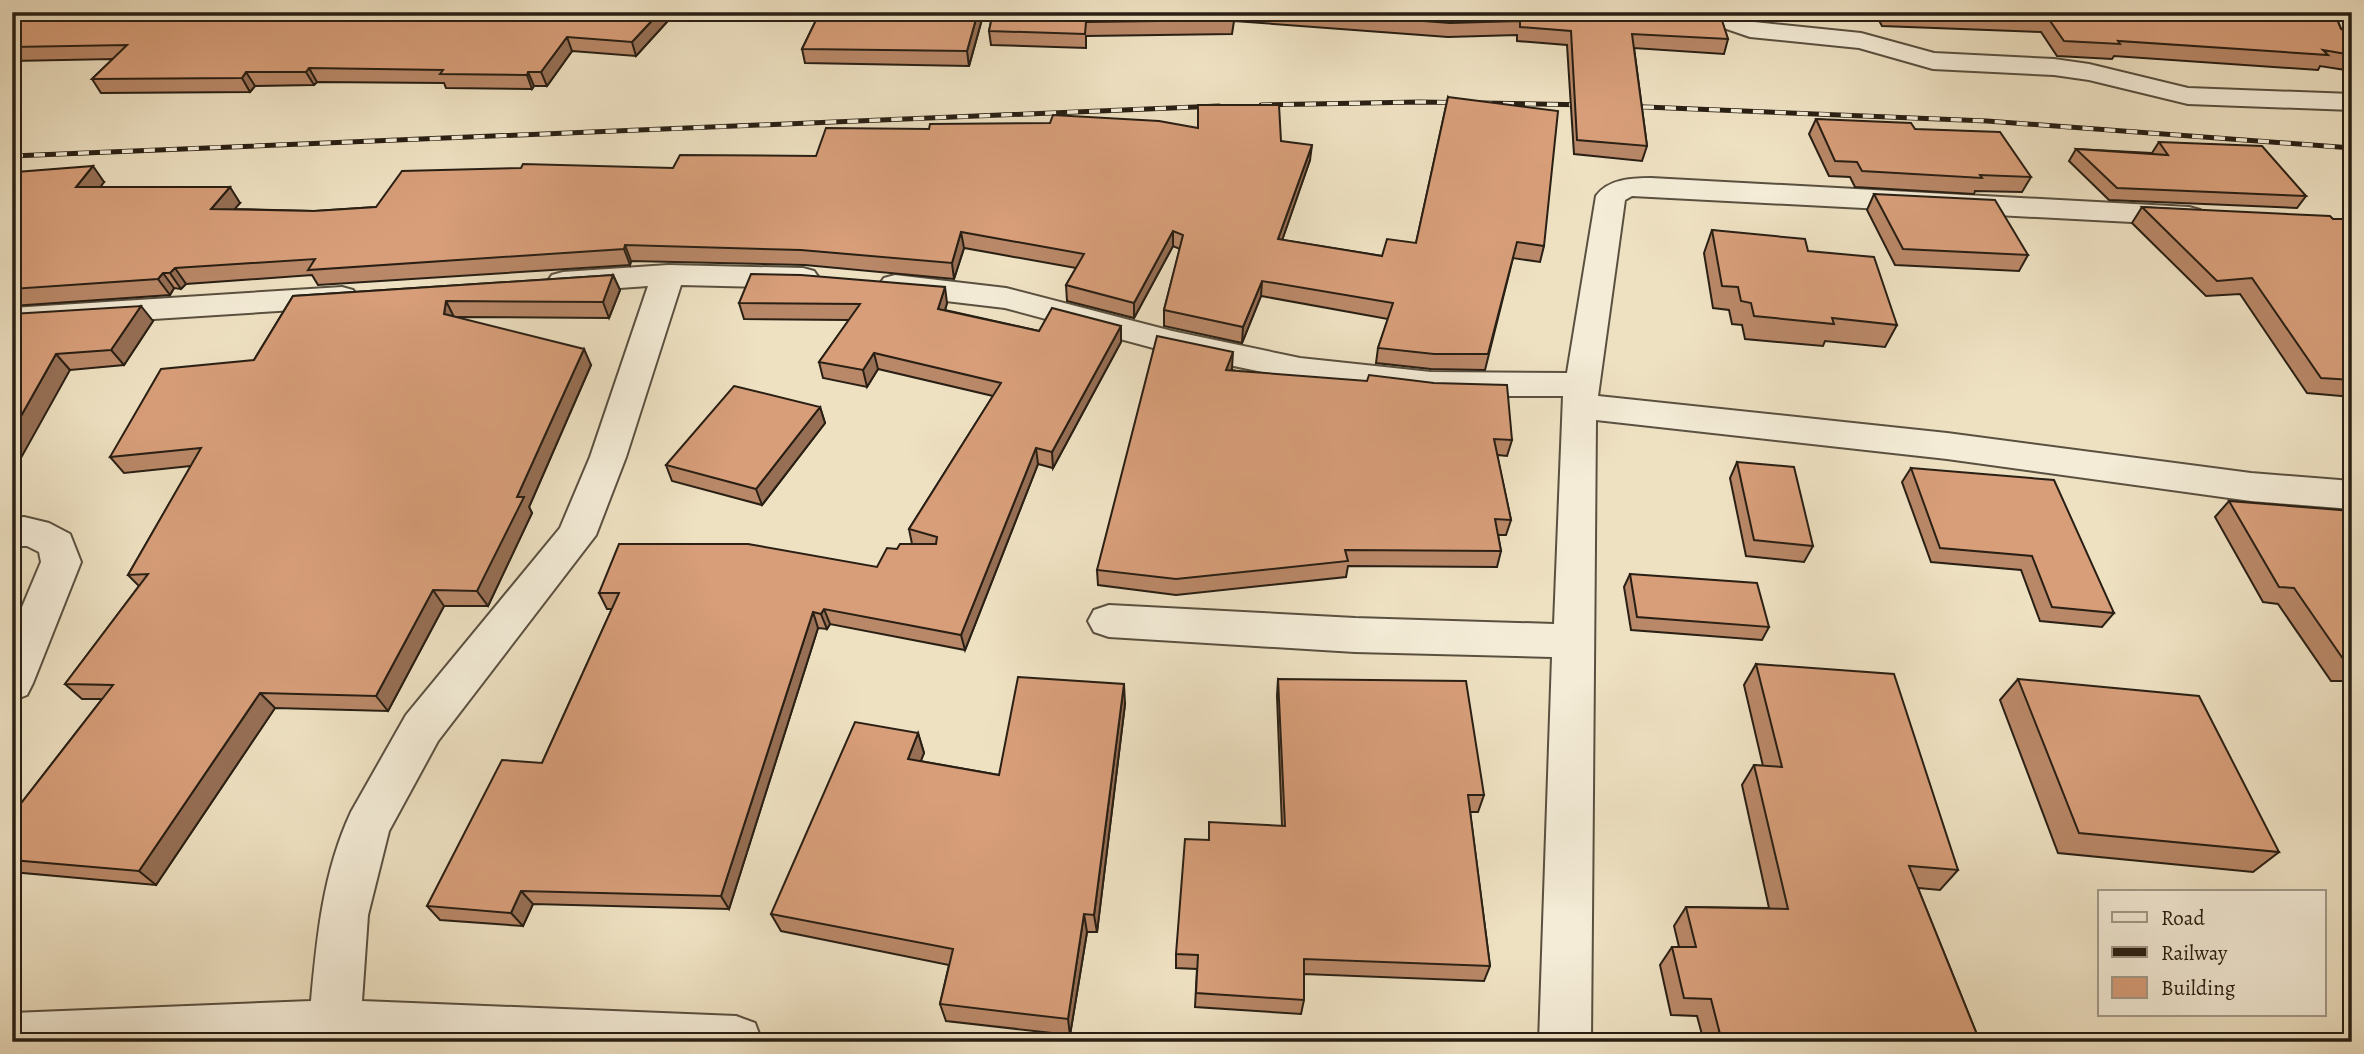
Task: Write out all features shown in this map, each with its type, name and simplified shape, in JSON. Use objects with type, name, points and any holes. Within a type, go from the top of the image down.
[{"type":"street","points":[[1715,12],[1724,20],[1750,29],[1842,38],[1933,61],[2066,69],[2188,96],[2352,103]]},
{"type":"street","points":[[1565,1042],[1579,396],[1611,197],[1617,191],[1634,188],[1676,188],[2220,217]]},
{"type":"street","points":[[335,1026],[343,915],[368,827],[422,728],[577,535],[608,457],[668,275]]},
{"type":"street","points":[[529,285],[668,275],[830,280]]},
{"type":"street","points":[[869,283],[1006,298],[1172,342],[1300,369],[1431,384],[1579,396],[2251,487],[2352,495]]},
{"type":"street","points":[[12,318],[378,295]]},
{"type":"street","points":[[12,532],[20,530],[40,533],[56,544],[61,562],[12,683]]},
{"type":"street","points":[[1109,621],[1355,635],[1575,641]]},
{"type":"street","points":[[12,1039],[335,1026],[736,1042]]},
{"type":"building","points":[[12,12],[660,12],[632,42],[567,37],[541,72],[528,72],[527,75],[440,74],[443,70],[309,68],[306,72],[246,72],[242,78],[92,79],[127,45],[12,47]]},
{"type":"building","points":[[820,12],[978,12],[967,51],[802,49]]},
{"type":"building","points":[[993,12],[1234,12],[1233,20],[1086,22],[1085,34],[989,31]]},
{"type":"building","points":[[1302,12],[1718,12],[1728,39],[1632,34],[1647,146],[1577,140],[1571,31],[1520,27],[1520,21],[1450,23]]},
{"type":"building","points":[[1908,12],[2334,12],[2341,29],[2352,33],[2352,55],[2323,50],[2328,55],[2118,41],[2120,44],[2064,41],[2048,18]]},
{"type":"building","points":[[1448,97],[1558,111],[1544,246],[1517,242],[1488,354],[1434,354],[1378,348],[1393,303],[1262,281],[1243,327],[1164,310],[1183,235],[1173,231],[1134,303],[1066,285],[1084,254],[961,232],[952,263],[801,250],[625,245],[624,249],[308,270],[315,259],[175,268],[170,273],[163,273],[158,279],[12,289],[12,176],[16,172],[93,166],[76,187],[230,187],[211,209],[314,211],[376,207],[402,171],[521,168],[523,164],[673,168],[680,155],[816,156],[826,128],[929,129],[930,124],[1050,123],[1053,115],[1159,121],[1198,128],[1198,105],[1279,105],[1281,141],[1312,145],[1278,239],[1382,256],[1387,239],[1416,243]]},
{"type":"building","points":[[1816,119],[1911,123],[1915,129],[2000,132],[2031,177],[1980,175],[1982,178],[1862,171],[1857,162],[1835,161]]},
{"type":"building","points":[[2159,142],[2262,146],[2306,196],[2117,188],[2076,149],[2168,155]]},
{"type":"building","points":[[1874,194],[1995,200],[2028,255],[1903,249]]},
{"type":"building","points":[[2142,207],[2352,219],[2352,380],[2321,378],[2252,278],[2217,281]]},
{"type":"building","points":[[1712,230],[1805,239],[1808,251],[1874,257],[1897,325],[1832,318],[1834,324],[1754,316],[1751,303],[1741,301],[1738,287],[1722,286]]},
{"type":"building","points":[[751,274],[801,275],[945,287],[938,309],[1039,331],[1052,308],[1121,326],[1052,452],[1036,448],[961,635],[824,609],[821,614],[813,612],[721,896],[521,891],[511,913],[427,906],[502,760],[542,763],[619,593],[599,593],[619,544],[748,544],[877,567],[887,548],[897,549],[900,544],[936,544],[937,537],[909,529],[1001,383],[874,353],[863,370],[819,362],[860,304],[739,303]]},
{"type":"building","points":[[613,275],[603,302],[446,301],[444,314],[584,349],[517,497],[524,497],[477,591],[433,590],[376,696],[260,693],[139,871],[12,860],[12,815],[113,685],[65,684],[148,574],[128,575],[201,448],[110,457],[161,369],[254,360],[293,296]]},
{"type":"building","points":[[141,306],[111,350],[56,354],[12,432],[12,314]]},
{"type":"building","points":[[1157,336],[1233,352],[1226,370],[1367,381],[1369,375],[1434,383],[1507,385],[1512,440],[1494,439],[1511,520],[1495,519],[1501,551],[1345,550],[1348,561],[1176,579],[1097,570]]},
{"type":"building","points":[[734,386],[820,407],[756,489],[666,465]]},
{"type":"building","points":[[1737,462],[1794,467],[1813,546],[1754,540]]},
{"type":"building","points":[[1911,468],[2054,480],[2114,613],[2052,607],[2032,556],[1940,548]]},
{"type":"building","points":[[2229,501],[2352,511],[2352,666],[2348,666],[2294,588],[2279,587]]},
{"type":"building","points":[[1630,574],[1757,583],[1769,627],[1637,617]]},
{"type":"building","points":[[1756,664],[1894,674],[1958,870],[1909,866],[1980,1042],[1722,1042],[1711,999],[1684,998],[1672,947],[1696,947],[1686,907],[1788,909],[1754,765],[1782,767]]},
{"type":"building","points":[[1018,677],[1124,684],[1094,915],[1084,914],[1068,1019],[940,1004],[953,949],[771,914],[855,722],[918,733],[908,759],[999,775]]},
{"type":"building","points":[[1278,679],[1466,681],[1484,795],[1468,795],[1490,966],[1304,959],[1304,1000],[1196,993],[1198,955],[1176,954],[1185,839],[1209,840],[1209,822],[1285,826]]},
{"type":"building","points":[[2018,679],[2199,696],[2279,852],[2079,833]]},
{"type":"railway","points":[[1261,105],[1420,102],[1590,105]]},
{"type":"railway","points":[[12,156],[1219,106]]},
{"type":"railway","points":[[1621,106],[1987,121],[2352,148]]}]
